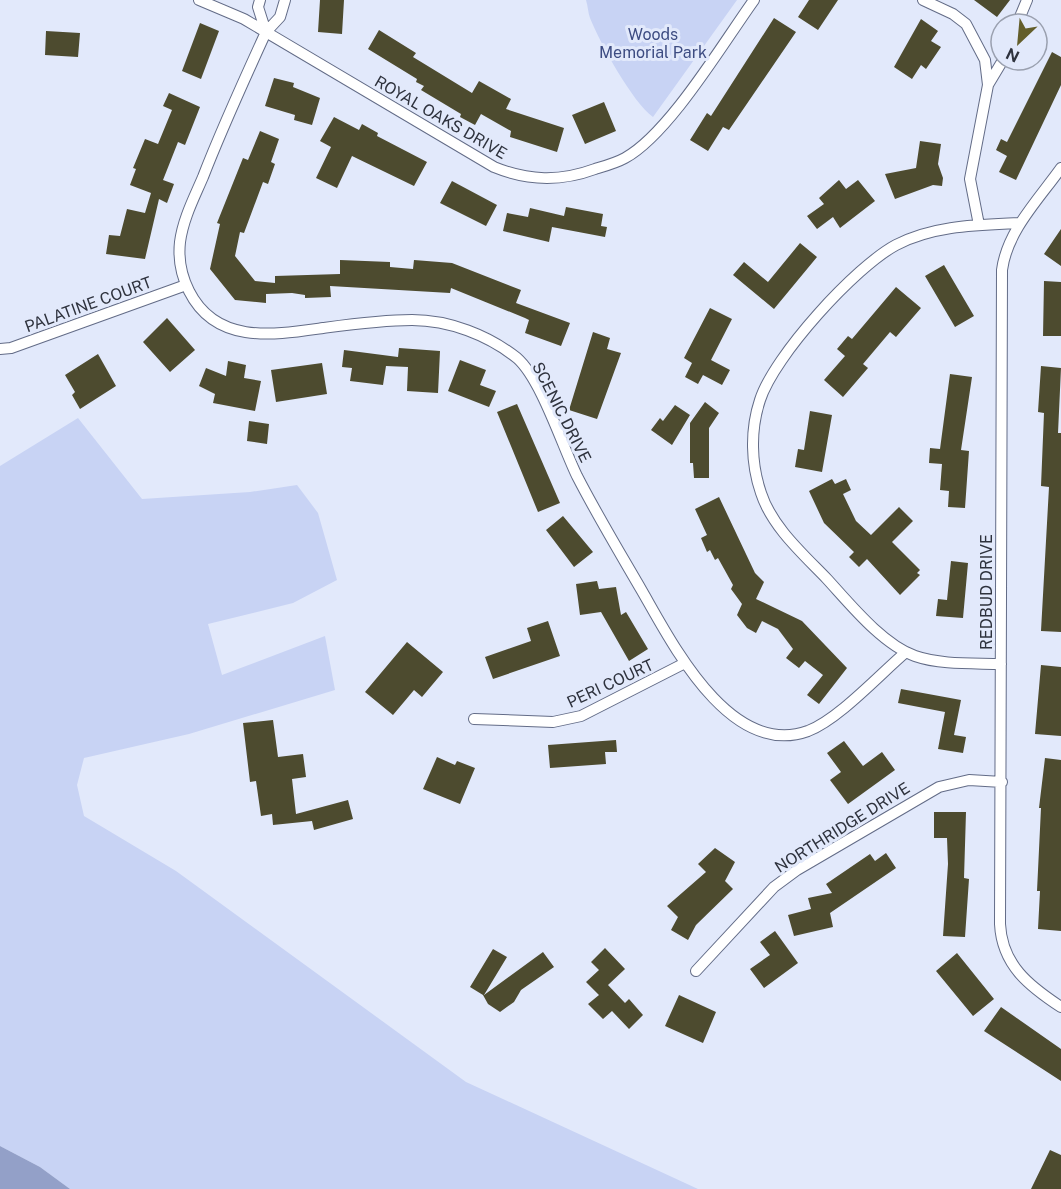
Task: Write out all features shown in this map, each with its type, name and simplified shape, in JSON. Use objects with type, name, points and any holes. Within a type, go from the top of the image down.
[{"type":"street","name":"ROYAL OAKS DRIVE","points":[[199,0],[225,9],[266,32],[494,167],[520,177],[549,180],[576,176],[624,159],[646,142],[669,120],[754,0]]},
{"type":"street","points":[[260,0],[258,7],[266,32]]},
{"type":"street","name":"SCENIC DRIVE","points":[[285,0],[280,17],[266,32],[183,225],[179,252],[182,275],[204,312],[238,332],[271,335],[374,322],[429,321],[450,325],[486,339],[519,360],[536,386],[597,513],[685,663],[712,698],[736,717],[761,730],[785,735],[808,730],[828,719],[906,652]]},
{"type":"street","points":[[923,0],[952,14],[966,24],[985,60],[988,85],[970,180],[979,225]]},
{"type":"street","points":[[988,85],[996,72]]},
{"type":"street","name":"REDBUD DRIVE","points":[[1061,168],[1020,223],[1006,251],[1002,270],[1001,664],[1002,945],[1018,973],[1038,992],[1061,1007]]},
{"type":"street","points":[[1001,664],[916,657],[870,625],[797,548],[770,512],[761,495],[753,463],[754,422],[764,389],[787,353],[831,301],[881,255],[896,245],[925,234],[979,225],[1020,223]]},
{"type":"street","name":"PALATINE COURT","points":[[0,349],[11,348],[186,285]]},
{"type":"street","name":"PERI COURT","points":[[474,719],[553,722],[581,716],[685,663]]},
{"type":"street","name":"NORTHRIDGE DRIVE","points":[[696,971],[774,887],[806,864],[939,787],[969,780],[1002,782]]},
{"type":"green space","name":"Woods Memorial Park","points":[[586,0],[737,0],[653,117],[636,99],[609,57],[590,18]]},
{"type":"green space","points":[[78,418],[142,499],[250,492],[297,485],[318,513],[337,580],[293,603],[208,624],[222,675],[325,636],[335,690],[189,734],[84,758],[77,785],[84,816],[176,871],[466,1082],[698,1189],[70,1189],[40,1167],[0,1146],[0,466]]},
{"type":"shaded area","points":[[0,1146],[40,1167],[70,1189],[0,1189]]},
{"type":"building","points":[[320,0],[344,0],[342,34],[318,32]]},
{"type":"building","points":[[809,0],[838,0],[818,30],[798,17]]},
{"type":"building","points":[[974,0],[1010,0],[1001,12],[990,12]]},
{"type":"building","points":[[774,18],[796,32],[729,130],[723,127],[708,151],[690,140],[707,113],[711,116]]},
{"type":"building","points":[[921,19],[938,31],[931,41],[941,47],[926,69],[921,65],[912,79],[894,67]]},
{"type":"building","points":[[200,23],[219,31],[201,79],[182,71]]},
{"type":"building","points":[[379,30],[416,53],[413,57],[472,93],[479,81],[511,99],[506,109],[564,128],[557,152],[510,137],[511,131],[481,114],[475,125],[460,117],[461,114],[421,90],[424,86],[416,82],[417,79],[368,49]]},
{"type":"building","points":[[46,31],[80,33],[78,57],[45,55]]},
{"type":"building","points":[[1052,52],[1061,57],[1061,85],[1016,180],[999,172],[1007,156],[996,150],[1001,139],[1007,142],[1042,72],[1049,72],[1049,58]]},
{"type":"building","points":[[274,78],[294,83],[293,87],[320,98],[312,125],[294,120],[295,115],[265,106]]},
{"type":"building","points":[[169,93],[200,107],[185,145],[178,142],[163,180],[174,184],[167,203],[159,199],[145,259],[106,254],[109,235],[120,236],[127,209],[145,213],[151,193],[130,185],[136,169],[133,168],[145,139],[158,144],[172,110],[163,106]]},
{"type":"building","points":[[604,102],[616,131],[585,144],[572,115]]},
{"type":"building","points":[[334,117],[359,130],[362,124],[378,133],[377,136],[427,162],[414,186],[352,156],[337,188],[316,178],[331,147],[320,141]]},
{"type":"building","points":[[260,131],[279,139],[271,162],[275,164],[268,184],[263,182],[244,233],[240,232],[235,256],[255,281],[275,283],[275,276],[340,274],[340,260],[390,262],[390,267],[413,269],[414,260],[452,263],[521,290],[516,303],[570,323],[561,346],[525,333],[529,320],[451,288],[450,293],[330,286],[331,297],[305,298],[305,295],[292,293],[266,294],[266,303],[235,300],[210,269],[220,224],[217,223],[243,158],[248,160]]},
{"type":"building","points":[[920,141],[941,144],[938,164],[943,178],[942,186],[933,185],[895,199],[885,174],[916,168]]},
{"type":"building","points":[[839,180],[846,189],[858,180],[875,201],[840,228],[833,217],[817,229],[807,216],[824,204],[819,198]]},
{"type":"building","points":[[452,181],[497,205],[486,226],[440,203]]},
{"type":"building","points":[[566,207],[603,214],[601,226],[607,227],[605,237],[552,227],[549,242],[503,231],[507,213],[528,217],[530,208],[564,216]]},
{"type":"building","points":[[1061,229],[1061,266],[1044,254]]},
{"type":"building","points":[[800,243],[817,257],[774,309],[733,275],[744,262],[768,282]]},
{"type":"building","points":[[944,265],[974,316],[955,327],[925,276]]},
{"type":"building","points":[[1044,281],[1061,282],[1061,336],[1043,336]]},
{"type":"building","points":[[896,287],[921,308],[896,337],[890,332],[863,364],[868,368],[843,397],[824,380],[845,356],[837,349],[848,336],[852,339]]},
{"type":"building","points":[[710,308],[732,319],[711,360],[730,370],[722,385],[703,375],[698,384],[685,377],[692,363],[684,358]]},
{"type":"building","points":[[167,318],[195,350],[170,372],[143,342]]},
{"type":"building","points":[[593,332],[610,338],[607,349],[621,353],[597,419],[569,410]]},
{"type":"building","points":[[399,348],[440,351],[438,393],[407,391],[408,367],[386,366],[383,385],[350,381],[352,368],[342,367],[344,350],[398,357]]},
{"type":"building","points":[[98,354],[116,386],[80,409],[72,395],[75,392],[65,375]]},
{"type":"building","points":[[460,360],[486,370],[480,385],[496,391],[489,407],[448,391]]},
{"type":"building","points":[[228,361],[246,365],[244,378],[261,381],[255,411],[213,403],[215,394],[199,386],[206,368],[226,376]]},
{"type":"building","points":[[322,363],[327,394],[276,402],[271,370]]},
{"type":"building","points":[[1041,366],[1061,368],[1058,433],[1061,433],[1061,632],[1041,631],[1049,487],[1041,486],[1044,413],[1038,412]]},
{"type":"building","points":[[950,374],[972,377],[961,450],[969,451],[965,508],[948,507],[949,491],[940,490],[942,464],[929,463],[930,448],[940,449]]},
{"type":"building","points":[[705,402],[719,413],[709,428],[709,478],[694,478],[693,463],[690,463],[690,423]]},
{"type":"building","points":[[517,404],[560,503],[538,512],[497,412]]},
{"type":"building","points":[[675,405],[690,415],[672,445],[651,430],[660,418],[663,421]]},
{"type":"building","points":[[810,411],[832,415],[822,472],[795,467],[798,449],[804,450]]},
{"type":"building","points":[[249,421],[269,424],[267,444],[247,441]]},
{"type":"building","points":[[832,479],[835,484],[846,479],[851,490],[843,494],[856,521],[871,535],[899,507],[913,521],[892,542],[920,570],[917,573],[920,575],[900,595],[867,559],[859,567],[849,557],[854,552],[824,523],[809,491]]},
{"type":"building","points":[[719,497],[755,573],[764,582],[756,599],[802,621],[847,668],[819,704],[807,695],[823,675],[805,661],[799,668],[786,658],[793,649],[778,629],[762,621],[756,633],[747,628],[737,615],[742,604],[731,589],[733,585],[718,558],[715,560],[710,550],[707,552],[701,538],[707,535],[695,509]]},
{"type":"building","points":[[563,516],[593,552],[574,567],[546,530]]},
{"type":"building","points":[[951,561],[968,563],[963,618],[936,616],[938,599],[947,600]]},
{"type":"building","points":[[597,581],[599,589],[616,587],[621,615],[626,612],[648,649],[629,661],[601,612],[580,615],[576,584]]},
{"type":"building","points":[[548,621],[560,656],[493,679],[485,657],[531,641],[527,628]]},
{"type":"building","points":[[407,642],[443,672],[422,697],[414,690],[393,715],[365,692]]},
{"type":"building","points":[[1041,665],[1061,667],[1061,736],[1035,734]]},
{"type":"building","points":[[901,689],[961,700],[954,735],[966,737],[963,753],[938,749],[945,712],[898,703]]},
{"type":"building","points":[[273,720],[278,757],[303,754],[306,777],[292,779],[296,814],[348,800],[353,819],[314,830],[312,821],[273,825],[272,814],[261,816],[256,781],[250,782],[243,723]]},
{"type":"building","points":[[616,740],[617,752],[605,752],[606,764],[550,768],[548,745]]},
{"type":"building","points":[[844,741],[863,766],[882,752],[895,770],[848,804],[830,780],[841,772],[827,753]]},
{"type":"building","points":[[437,757],[455,765],[457,761],[475,768],[460,804],[423,789]]},
{"type":"building","points":[[1045,758],[1061,760],[1061,931],[1038,929],[1040,891],[1037,891],[1041,808],[1039,808]]},
{"type":"building","points":[[934,812],[966,812],[964,878],[969,879],[965,937],[943,936],[948,864],[947,838],[934,838]]},
{"type":"building","points":[[715,848],[735,862],[725,881],[733,889],[696,925],[688,940],[671,930],[678,917],[667,906],[706,872],[698,864]]},
{"type":"building","points":[[886,853],[896,868],[830,913],[833,927],[794,936],[788,915],[811,909],[808,898],[832,893],[826,884],[870,854],[875,861]]},
{"type":"building","points":[[775,931],[798,963],[764,988],[750,969],[770,955],[760,942]]},
{"type":"building","points":[[605,948],[625,969],[608,985],[625,1003],[629,999],[643,1015],[629,1029],[612,1011],[603,1019],[588,1004],[599,995],[586,982],[599,970],[591,962]]},
{"type":"building","points":[[493,949],[507,957],[484,995],[543,952],[554,967],[521,990],[514,1002],[500,1012],[488,1004],[483,995],[470,987]]},
{"type":"building","points":[[957,953],[994,999],[973,1016],[936,971]]},
{"type":"building","points":[[679,995],[716,1012],[703,1043],[665,1026]]},
{"type":"building","points":[[1001,1007],[1061,1049],[1061,1081],[984,1031]]},
{"type":"building","points":[[1050,1150],[1061,1155],[1061,1189],[1031,1189]]}]
